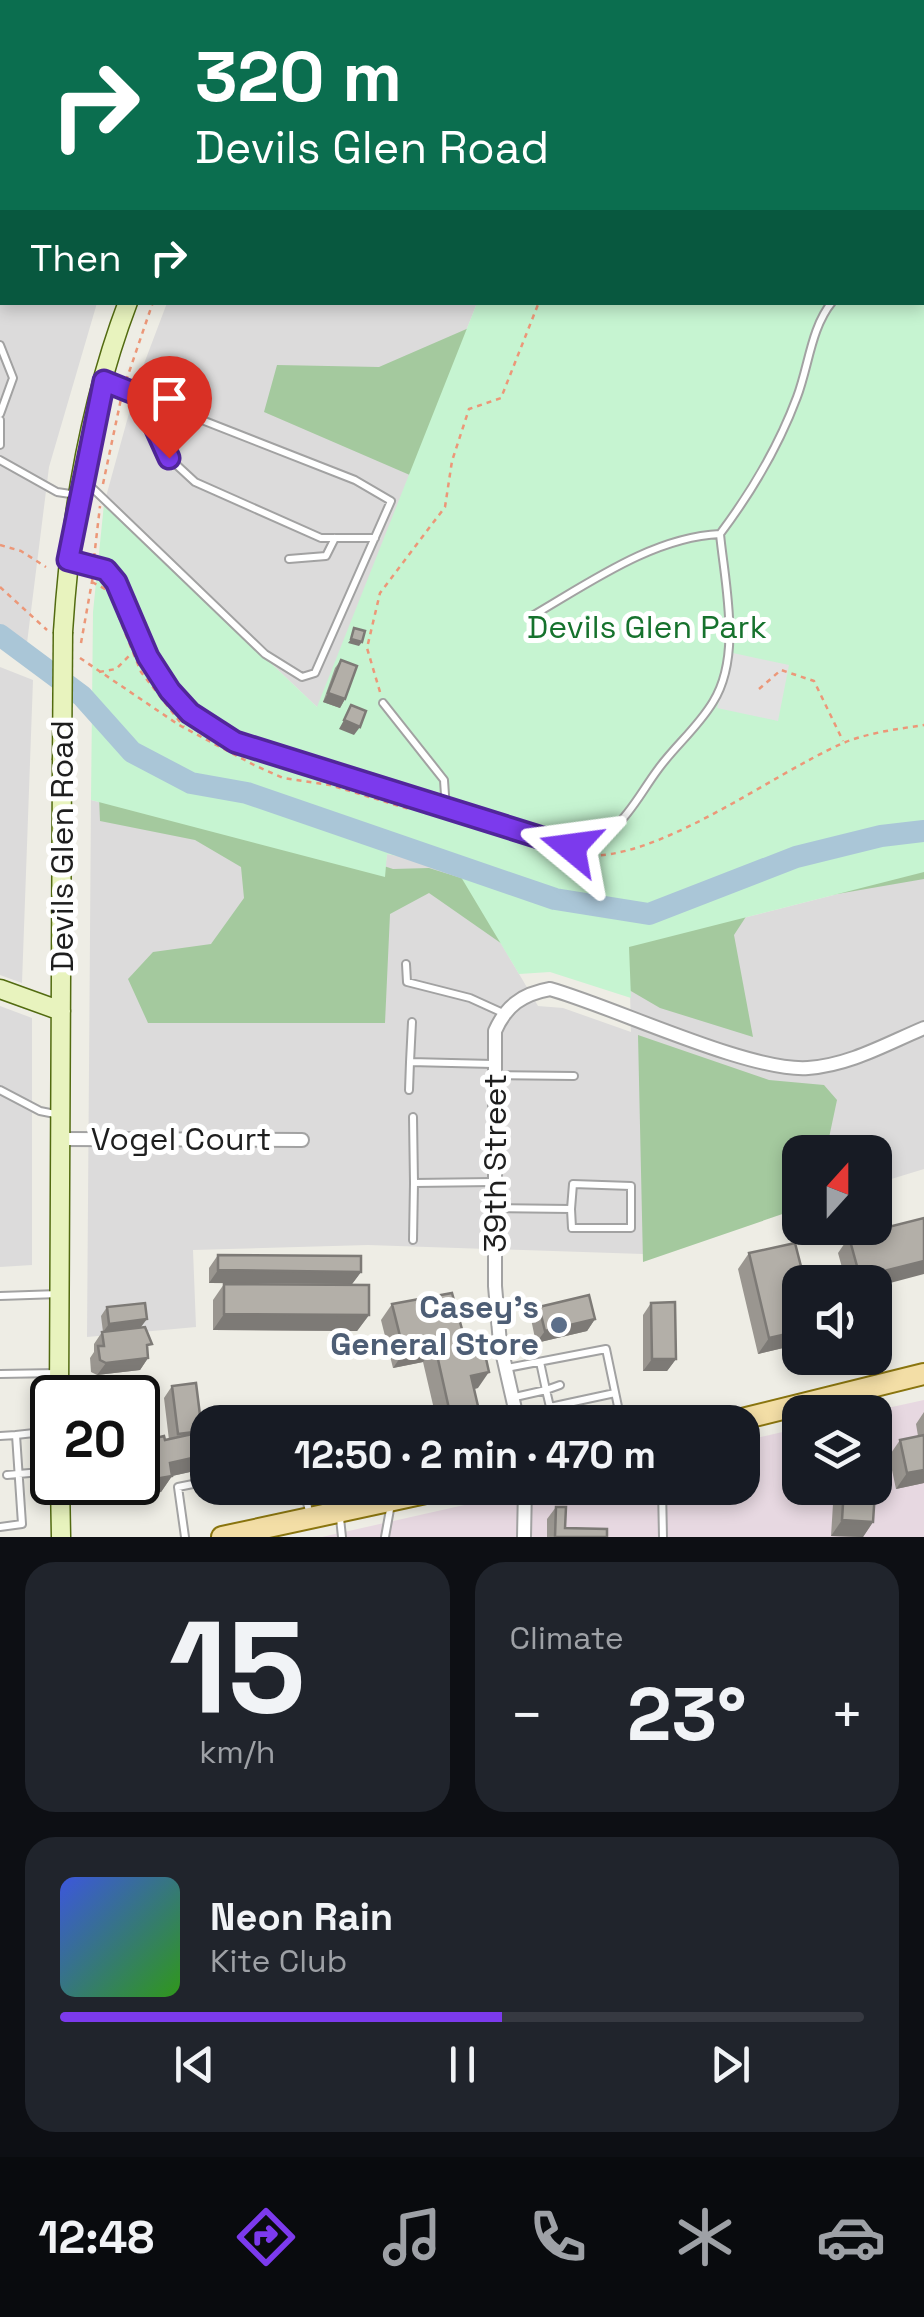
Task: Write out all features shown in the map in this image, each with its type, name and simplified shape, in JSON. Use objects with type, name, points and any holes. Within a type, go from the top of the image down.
[{"type":"main road","name":"Devils Glen Road","points":[[59,1373],[62,638],[68,560],[80,487],[104,381],[127,305]]},
{"type":"main road","points":[[0,989],[60,1011]]},
{"type":"main road","points":[[760,1415],[924,1374]]},
{"type":"main road","points":[[60,1505],[60,1537]]},
{"type":"main road","points":[[222,1537],[370,1505]]},
{"type":"street","points":[[503,1014],[530,993],[550,989],[759,1061],[804,1068],[848,1062],[924,1028]]},
{"type":"street","name":"39th Street","points":[[503,1014],[495,1031],[495,1286],[515,1405]]},
{"type":"street","name":"Vogel Court","points":[[61,1139],[302,1140]]},
{"type":"street","points":[[524,1537],[525,1505]]},
{"type":"lane","points":[[68,560],[106,570],[116,582],[148,657],[170,691],[215,732],[446,810],[571,847],[590,844],[611,833],[632,812],[659,767],[716,698],[730,628],[720,534],[759,482],[780,440],[812,353],[819,319],[830,305]]},
{"type":"lane","points":[[0,345],[13,378],[0,417],[0,445]]},
{"type":"lane","points":[[0,460],[57,492],[80,487],[101,496],[265,654],[302,677],[315,673],[391,501],[356,480],[104,381]]},
{"type":"lane","points":[[141,396],[169,458],[195,482],[321,538],[375,538]]},
{"type":"lane","points":[[532,616],[661,546],[695,535],[720,534]]},
{"type":"lane","points":[[289,559],[326,556],[336,538]]},
{"type":"lane","points":[[383,702],[398,716],[444,780],[446,810]]},
{"type":"lane","points":[[406,964],[407,982],[470,998],[503,1014]]},
{"type":"lane","points":[[409,1090],[412,1022]]},
{"type":"lane","points":[[410,1062],[574,1076]]},
{"type":"lane","points":[[0,1090],[40,1111],[61,1115]]},
{"type":"lane","points":[[413,1117],[413,1240]]},
{"type":"lane","points":[[414,1183],[494,1182]]},
{"type":"lane","points":[[572,1184],[631,1186],[631,1228],[572,1228],[571,1209],[572,1184]]},
{"type":"lane","points":[[495,1208],[571,1209]]},
{"type":"lane","points":[[0,1296],[59,1294]]},
{"type":"lane","points":[[506,1368],[606,1349],[617,1405]]},
{"type":"lane","points":[[540,1362],[550,1407],[615,1393]]},
{"type":"lane","points":[[0,1374],[59,1373]]},
{"type":"lane","points":[[598,1377],[612,1374]]},
{"type":"lane","points":[[513,1397],[560,1385]]},
{"type":"lane","points":[[0,1436],[30,1433]]},
{"type":"lane","points":[[0,1528],[22,1524],[16,1434]]},
{"type":"lane","points":[[5,1454],[17,1454]]},
{"type":"lane","points":[[6,1475],[30,1473]]},
{"type":"lane","points":[[185,1537],[178,1487],[190,1485]]},
{"type":"lane","points":[[8,1489],[20,1488]]},
{"type":"lane","points":[[9,1505],[20,1504]]},
{"type":"lane","points":[[307,1505],[310,1518]]},
{"type":"lane","points":[[385,1537],[391,1505]]},
{"type":"lane","points":[[662,1505],[663,1537]]},
{"type":"lane","points":[[339,1512],[342,1537]]},
{"type":"path","points":[[81,643],[101,496],[123,388],[152,305]]},
{"type":"path","points":[[383,702],[367,648],[380,593],[445,507],[452,460],[469,409],[502,398],[538,305]]},
{"type":"path","points":[[0,545],[21,550],[46,566]]},
{"type":"path","points":[[0,587],[98,672],[254,765],[283,778],[330,785],[424,813]]},
{"type":"path","points":[[98,672],[116,669],[130,654]]},
{"type":"path","points":[[759,689],[782,670],[814,681],[844,743]]},
{"type":"path","points":[[571,853],[625,854],[660,841],[844,743],[924,725]]},
{"type":"shaded area","points":[[0,305],[96,305],[49,467],[27,643],[0,630]]},
{"type":"shaded area","points":[[166,305],[476,305],[318,708],[104,504],[139,377]]},
{"type":"shaded area","points":[[733,653],[789,665],[778,721],[717,708]]},
{"type":"shaded area","points":[[0,667],[33,680],[22,983],[0,975]]},
{"type":"shaded area","points":[[91,800],[384,877],[387,854],[456,867],[538,1006],[563,1008],[631,1032],[629,947],[924,872],[924,1169],[892,1179],[892,1135],[782,1135],[782,1164],[643,1254],[368,1245],[193,1250],[196,1327],[87,1337]]},
{"type":"shaded area","points":[[0,1006],[32,1018],[32,1265],[0,1267]]},
{"type":"shaded area","points":[[924,1400],[924,1537],[322,1537],[464,1505],[760,1505],[760,1437],[782,1432],[782,1505],[892,1505],[892,1407]]},
{"type":"green space","name":"Devils Glen Park","points":[[476,305],[924,305],[924,872],[629,947],[631,998],[550,972],[519,974],[455,867],[387,854],[385,877],[91,800],[93,612],[104,504],[317,707]]},
{"type":"green space","points":[[485,305],[717,305],[711,353],[723,399],[762,411],[751,438],[687,427],[631,433],[665,492],[622,541],[520,594],[387,642],[390,553],[419,479],[264,412],[277,365],[379,367],[478,324]]},
{"type":"green space","points":[[98,773],[393,869],[429,868],[484,885],[924,844],[924,879],[751,909],[734,935],[753,1037],[660,1008],[588,966],[515,953],[429,893],[390,914],[385,1023],[148,1023],[128,979],[153,952],[211,944],[244,898],[241,867],[195,840],[100,821]]},
{"type":"green space","points":[[638,1035],[769,1080],[824,1085],[837,1100],[830,1135],[782,1135],[782,1214],[643,1262]]},
{"type":"building","points":[[354,628],[365,631],[362,642],[351,639]]},
{"type":"building","points":[[341,660],[357,666],[345,699],[328,693]]},
{"type":"building","points":[[351,705],[366,711],[360,727],[344,720]]},
{"type":"building","points":[[924,1218],[924,1261],[892,1269],[892,1265],[857,1265],[851,1245],[892,1245],[892,1226]]},
{"type":"building","points":[[796,1245],[801,1265],[782,1265],[782,1335],[769,1338],[749,1253]]},
{"type":"building","points":[[218,1255],[361,1256],[361,1272],[218,1270]]},
{"type":"building","points":[[224,1284],[369,1285],[369,1315],[224,1314]]},
{"type":"building","points":[[452,1293],[465,1340],[481,1336],[489,1372],[471,1376],[478,1405],[448,1405],[435,1346],[404,1352],[392,1304]]},
{"type":"building","points":[[589,1295],[595,1319],[545,1331],[539,1307]]},
{"type":"building","points":[[675,1302],[676,1359],[652,1359],[651,1303]]},
{"type":"building","points":[[145,1303],[147,1319],[109,1324],[107,1307]]},
{"type":"building","points":[[145,1327],[152,1344],[147,1345],[148,1358],[106,1363],[100,1360],[102,1332]]},
{"type":"building","points":[[196,1383],[199,1405],[190,1405],[190,1432],[178,1434],[172,1386]]},
{"type":"building","points":[[190,1435],[190,1458],[170,1463],[172,1476],[160,1478],[160,1437],[165,1440]]},
{"type":"building","points":[[924,1435],[924,1470],[907,1473],[900,1440]]},
{"type":"building","points":[[843,1505],[874,1505],[873,1522],[842,1520]]},
{"type":"building","points":[[556,1507],[566,1507],[565,1528],[607,1529],[607,1537],[555,1537]]},
{"type":"waterway","points":[[0,635],[82,696],[132,752],[191,783],[247,793],[555,899],[649,914],[796,857],[881,836],[924,831]]},
{"type":"place","name":"Casey's General Store","points":[[559,1325]]},
{"type":"route","points":[[169,458],[141,396],[104,381],[68,560],[106,570],[116,582],[148,657],[190,713],[235,742],[571,847]]}]
